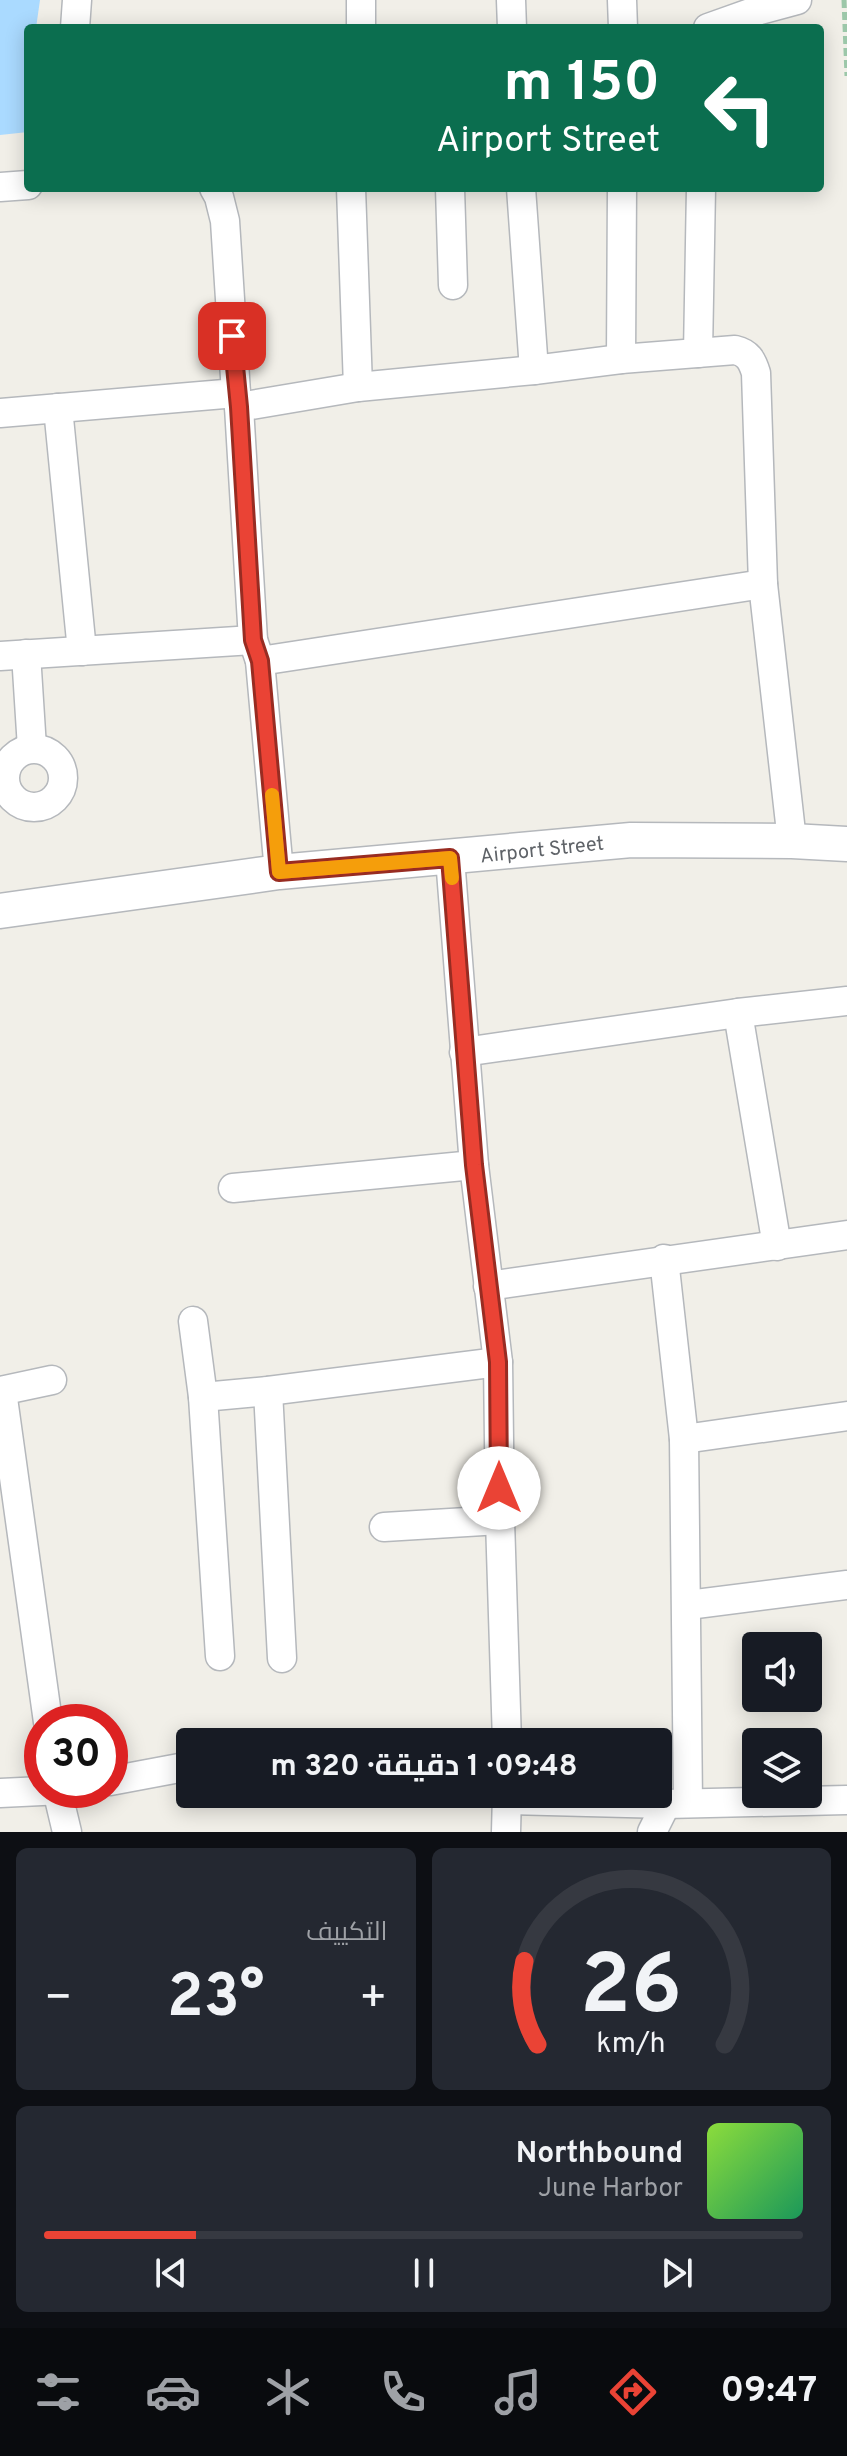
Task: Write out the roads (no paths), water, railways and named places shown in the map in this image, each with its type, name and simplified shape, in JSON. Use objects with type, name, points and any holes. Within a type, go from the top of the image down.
[{"type":"street","points":[[75,24],[77,0]]},
{"type":"street","points":[[361,0],[361,24]]},
{"type":"street","points":[[511,0],[512,24]]},
{"type":"street","points":[[622,0],[623,24]]},
{"type":"street","points":[[719,24],[797,0]]},
{"type":"street","points":[[0,187],[24,185]]},
{"type":"street","points":[[216,192],[225,221],[256,651],[279,872]]},
{"type":"street","points":[[351,192],[358,387]]},
{"type":"street","points":[[450,192],[453,285]]},
{"type":"street","points":[[521,192],[534,370]]},
{"type":"street","points":[[621,359],[622,192]]},
{"type":"street","points":[[698,353],[701,192]]},
{"type":"street","points":[[0,413],[238,400],[621,359],[735,350],[745,352],[756,373],[763,584],[792,841]]},
{"type":"street","points":[[58,408],[82,651]]},
{"type":"street","points":[[32,748],[13,655],[82,651],[256,651],[763,584]]},
{"type":"street","name":"Airport Street","points":[[0,911],[279,872],[631,840],[847,844]]},
{"type":"street","points":[[450,858],[474,1165],[498,1362],[507,1728]]},
{"type":"street","points":[[464,1052],[738,1013],[847,1001]]},
{"type":"street","points":[[738,1013],[777,1246]]},
{"type":"street","points":[[233,1188],[474,1165]]},
{"type":"street","points":[[488,1286],[847,1235]]},
{"type":"street","points":[[652,1832],[677,1803],[688,1605],[684,1439],[664,1259]]},
{"type":"street","points":[[193,1321],[203,1397],[220,1656]]},
{"type":"street","points":[[203,1397],[498,1362]]},
{"type":"street","points":[[45,1704],[1,1391],[52,1380]]},
{"type":"street","points":[[268,1391],[282,1658]]},
{"type":"street","points":[[684,1439],[847,1416]]},
{"type":"street","points":[[384,1527],[500,1520]]},
{"type":"street","points":[[688,1605],[847,1585]]},
{"type":"street","points":[[128,1778],[176,1769]]},
{"type":"street","points":[[0,1793],[24,1792]]},
{"type":"street","points":[[672,1803],[847,1800]]},
{"type":"street","points":[[62,1808],[67,1832]]},
{"type":"street","points":[[506,1832],[507,1808]]},
{"type":"water","points":[[0,0],[40,0],[37,24],[24,24],[24,132],[0,135]]}]
